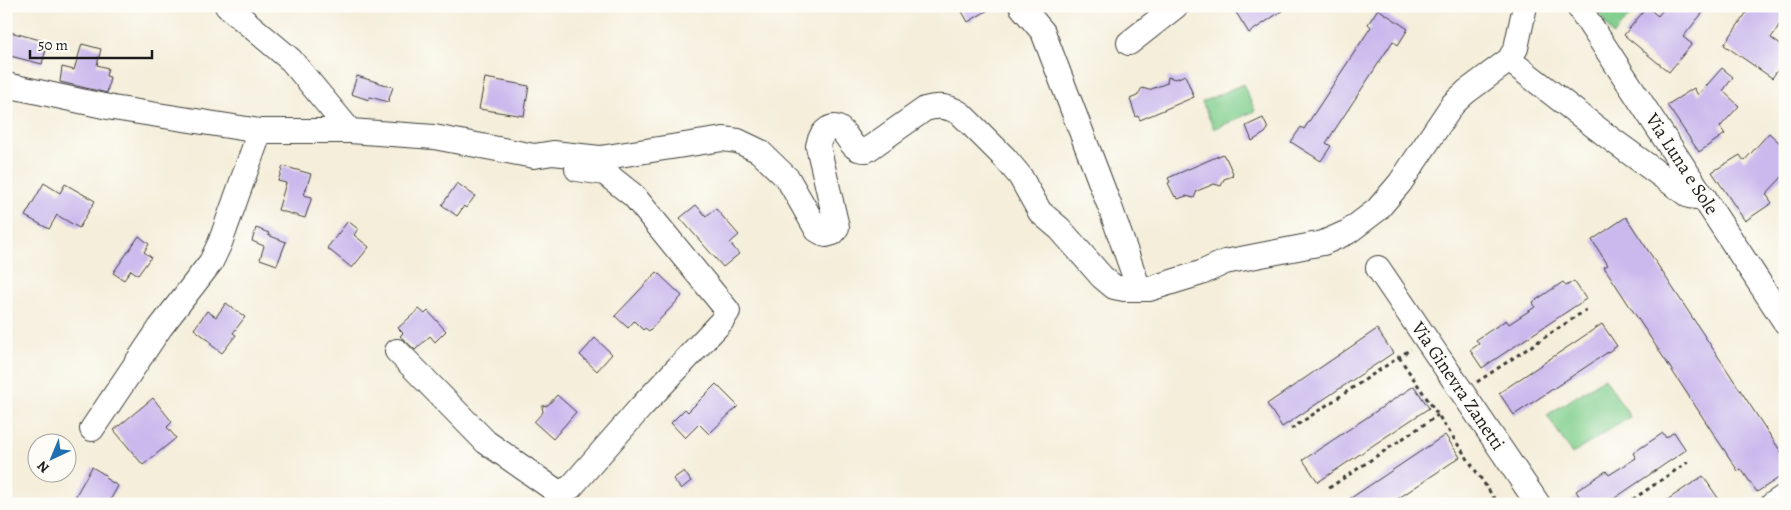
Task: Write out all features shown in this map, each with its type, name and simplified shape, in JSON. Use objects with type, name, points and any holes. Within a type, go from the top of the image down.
[{"type":"street","points":[[227,6],[291,60],[350,131]]},
{"type":"street","points":[[1021,6],[1043,32],[1110,207],[1139,289]]},
{"type":"street","points":[[1129,43],[1176,6]]},
{"type":"street","points":[[534,156],[553,153],[600,158],[723,139],[738,141],[759,152],[788,179],[818,230],[826,235],[833,233],[837,227],[818,146],[825,131],[831,128],[839,128],[854,146],[860,150],[867,150],[925,109],[943,106],[953,109],[960,114],[1006,158],[1020,176],[1040,212],[1060,229],[1102,277],[1114,287],[1149,289],[1201,273],[1225,262],[1323,243],[1348,232],[1377,210],[1400,183],[1453,104],[1509,60],[1516,48],[1525,6]]},
{"type":"street","name":"Via Luna e Sole","points":[[1578,6],[1785,322]]},
{"type":"street","points":[[1509,60],[1611,139],[1689,196],[1705,198]]},
{"type":"street","points":[[6,86],[113,108],[260,130],[350,131],[434,136],[534,156],[573,168],[605,172],[634,196],[728,311],[722,322],[641,407],[571,487],[560,493],[486,442],[397,352]]},
{"type":"street","points":[[92,429],[160,328],[211,262],[220,243],[260,130]]},
{"type":"street","name":"Via Ginevra Zanetti","points":[[1378,268],[1538,504]]},
{"type":"street","points":[[1772,504],[1785,496]]},
{"type":"path","points":[[1462,392],[1586,310]]},
{"type":"path","points":[[1291,429],[1426,338]]},
{"type":"path","points":[[1399,357],[1498,504]]},
{"type":"path","points":[[1329,488],[1438,415]]},
{"type":"path","points":[[1626,504],[1688,462]]},
{"type":"green space","points":[[1594,6],[1638,6],[1613,35]]},
{"type":"green space","points":[[1243,84],[1255,111],[1214,129],[1202,102]]},
{"type":"green space","points":[[1605,378],[1630,417],[1572,454],[1547,415]]},
{"type":"building","points":[[959,6],[995,6],[968,22]]},
{"type":"building","points":[[1232,6],[1289,6],[1249,33]]},
{"type":"building","points":[[1666,6],[1708,6],[1683,37],[1692,44],[1669,72],[1624,35],[1647,7],[1658,16]]},
{"type":"building","points":[[1751,6],[1785,6],[1785,16],[1771,38],[1785,48],[1785,60],[1772,78],[1724,45]]},
{"type":"building","points":[[1378,9],[1408,29],[1398,45],[1393,41],[1326,143],[1331,146],[1321,161],[1291,142],[1301,127],[1304,129],[1371,27],[1368,24]]},
{"type":"building","points":[[6,31],[48,42],[42,64],[6,55]]},
{"type":"building","points":[[82,44],[101,49],[97,65],[108,68],[106,76],[110,77],[107,93],[60,82],[62,67],[74,70]]},
{"type":"building","points":[[1722,68],[1733,77],[1723,91],[1739,106],[1720,127],[1725,134],[1699,152],[1667,105],[1694,88],[1698,95]]},
{"type":"building","points":[[1185,75],[1194,97],[1140,120],[1138,116],[1136,117],[1130,99],[1137,96],[1142,88],[1149,90],[1167,83],[1168,77],[1176,79]]},
{"type":"building","points":[[357,76],[393,87],[388,102],[370,97],[369,100],[351,94]]},
{"type":"building","points":[[485,78],[529,86],[524,116],[479,109]]},
{"type":"building","points":[[1263,118],[1268,129],[1252,141],[1246,126]]},
{"type":"building","points":[[1769,133],[1785,148],[1785,174],[1766,194],[1772,203],[1745,221],[1712,172],[1740,155],[1744,161]]},
{"type":"building","points":[[1223,154],[1233,176],[1224,179],[1221,186],[1214,184],[1197,191],[1194,198],[1186,196],[1178,199],[1175,197],[1168,183],[1170,182],[1168,178]]},
{"type":"building","points":[[283,166],[311,174],[304,195],[312,197],[305,218],[278,210],[286,183],[278,181]]},
{"type":"building","points":[[44,183],[60,193],[65,184],[95,201],[79,228],[57,215],[49,229],[25,216]]},
{"type":"building","points":[[457,183],[475,196],[457,216],[442,205]]},
{"type":"building","points":[[696,205],[706,216],[716,209],[739,235],[730,243],[739,254],[723,267],[680,218]]},
{"type":"building","points":[[1626,217],[1785,458],[1785,474],[1757,492],[1741,469],[1738,471],[1604,267],[1608,265],[1592,240]]},
{"type":"building","points":[[348,221],[358,229],[354,235],[369,247],[352,268],[327,248]]},
{"type":"building","points":[[256,228],[286,242],[277,265],[260,259],[264,246],[252,241]]},
{"type":"building","points":[[139,236],[149,244],[144,252],[151,257],[138,275],[131,270],[124,280],[113,273]]},
{"type":"building","points":[[657,272],[682,296],[649,331],[645,328],[643,330],[634,321],[628,328],[615,316]]},
{"type":"building","points":[[1574,281],[1586,299],[1482,368],[1470,350],[1479,344],[1476,340],[1506,320],[1509,324],[1535,307],[1533,302],[1563,282],[1566,286]]},
{"type":"building","points":[[226,303],[245,317],[233,333],[236,335],[222,353],[194,329],[207,311],[216,317]]},
{"type":"building","points":[[419,309],[425,314],[428,311],[446,331],[435,342],[430,336],[415,350],[400,336],[403,333],[398,328]]},
{"type":"building","points":[[1602,324],[1617,346],[1514,415],[1499,393]]},
{"type":"building","points":[[1377,329],[1393,353],[1282,427],[1267,404]]},
{"type":"building","points":[[595,338],[612,354],[597,371],[580,355]]},
{"type":"building","points":[[716,384],[738,406],[709,434],[699,424],[685,438],[671,423],[685,409],[688,412]]},
{"type":"building","points":[[1414,386],[1429,408],[1318,482],[1303,460]]},
{"type":"building","points":[[557,395],[576,412],[553,439],[534,422],[543,412],[542,406],[548,405]]},
{"type":"building","points":[[153,398],[172,422],[167,427],[176,438],[143,465],[114,430]]},
{"type":"building","points":[[1674,432],[1686,450],[1606,504],[1567,504],[1579,496],[1576,491],[1606,471],[1609,475],[1636,458],[1633,453],[1663,433],[1666,438]]},
{"type":"building","points":[[1445,435],[1460,457],[1390,504],[1342,504]]},
{"type":"building","points":[[92,467],[107,476],[105,478],[118,486],[108,504],[71,504]]},
{"type":"building","points":[[684,471],[691,481],[681,489],[673,479]]},
{"type":"building","points":[[1703,476],[1718,498],[1709,504],[1661,504]]}]
